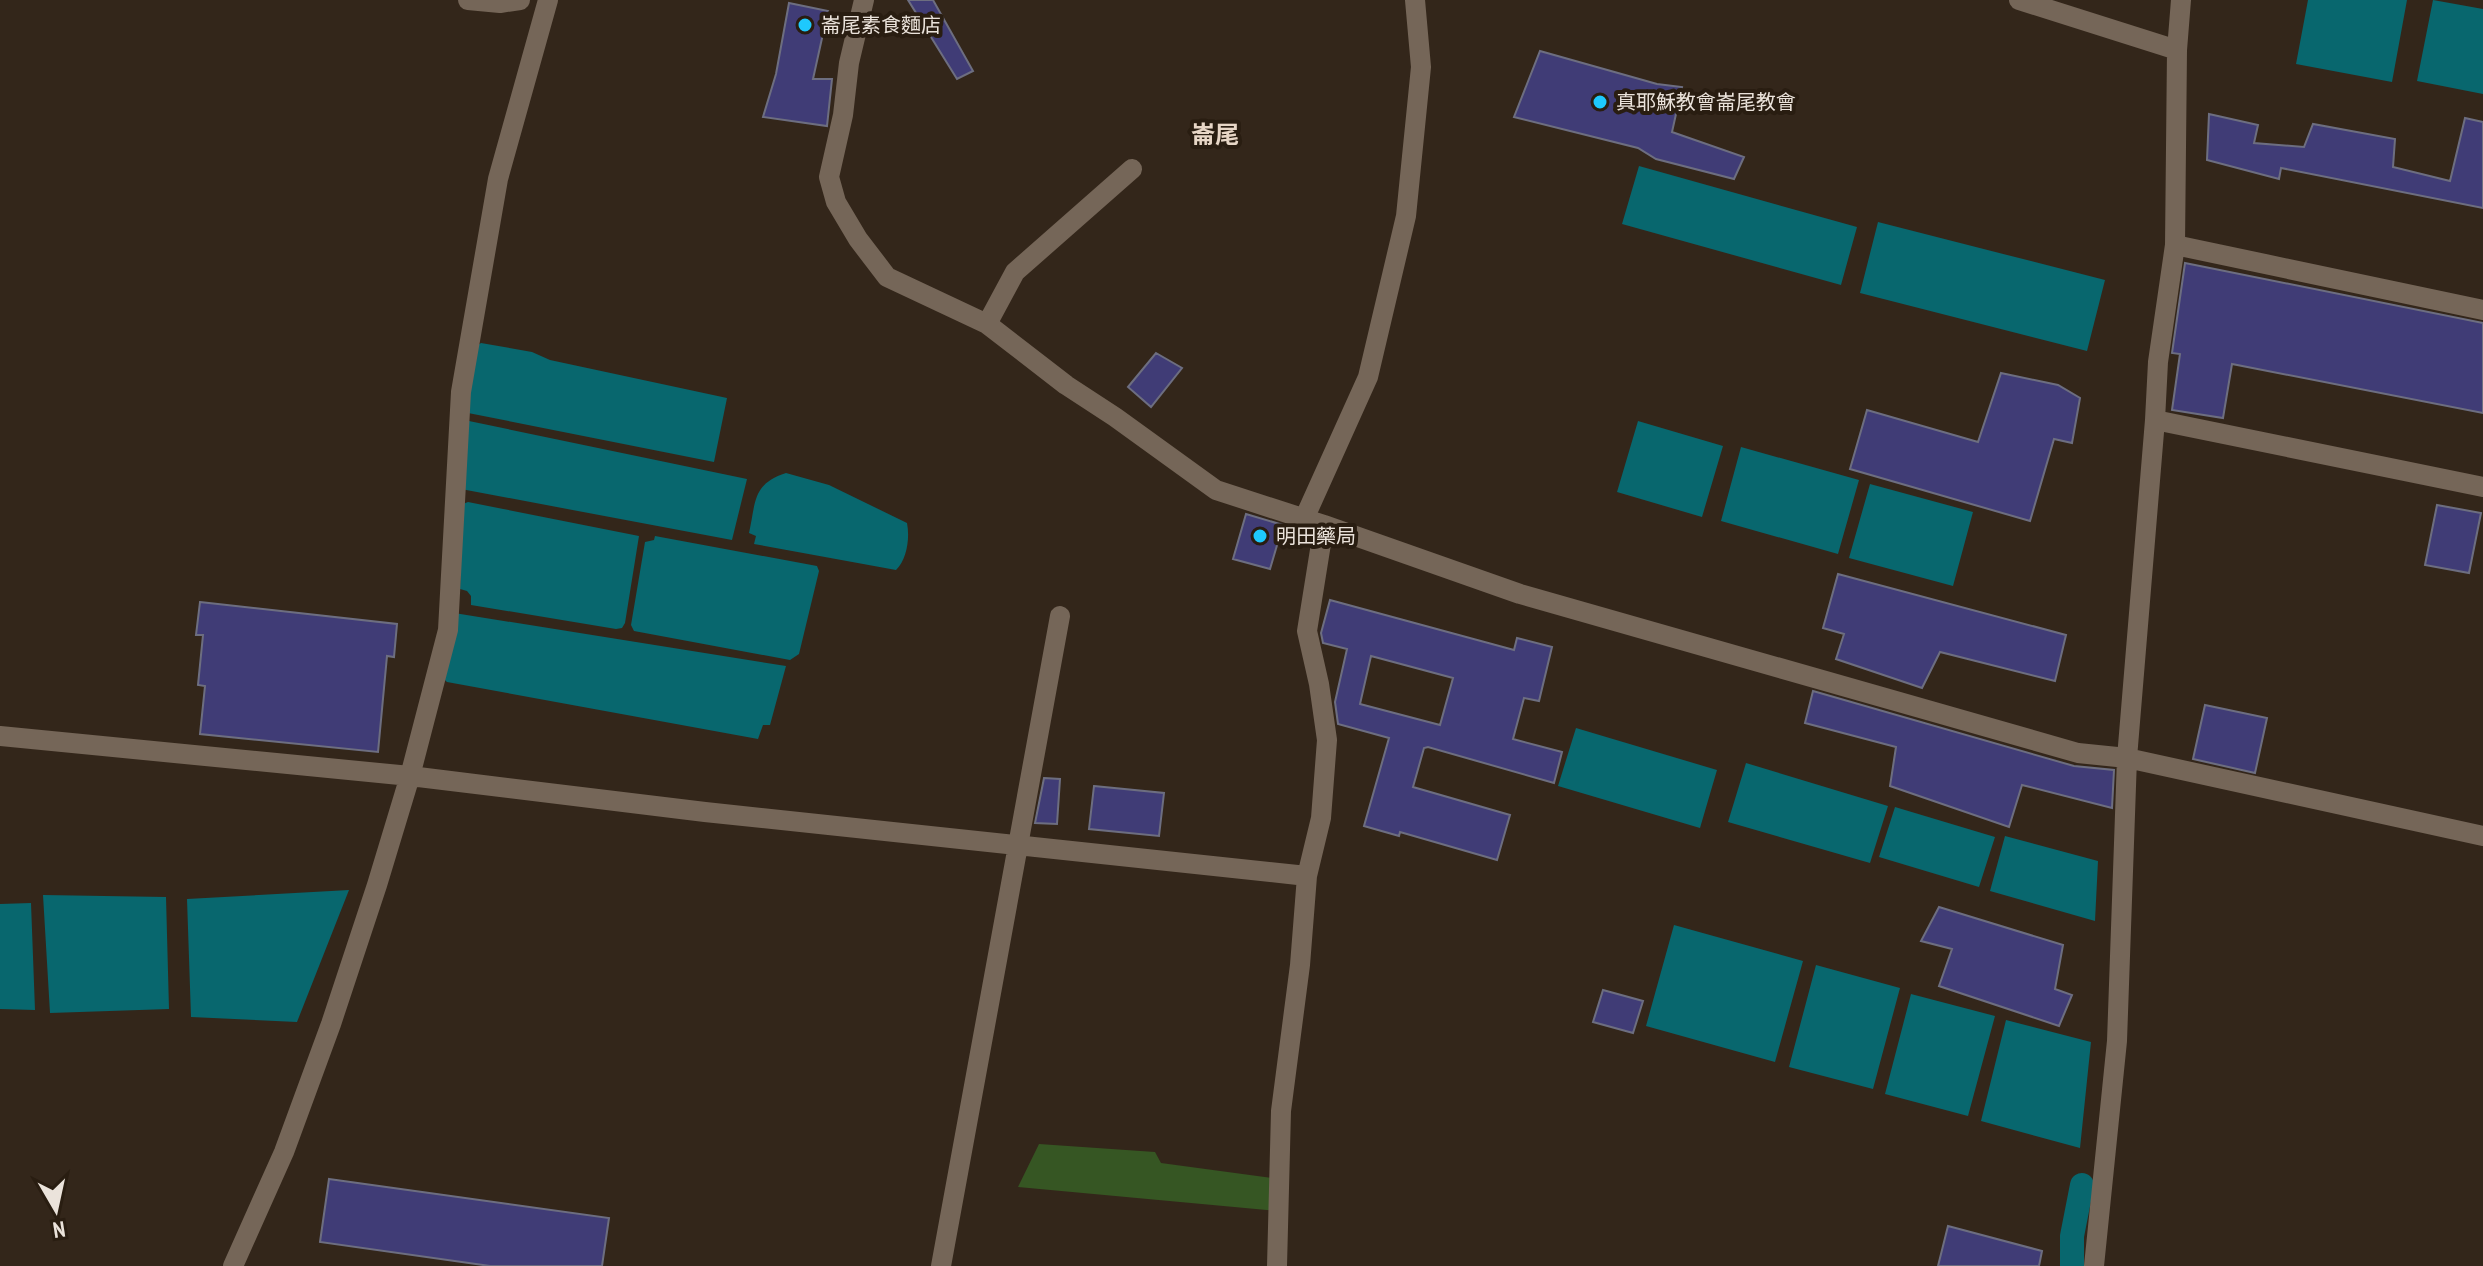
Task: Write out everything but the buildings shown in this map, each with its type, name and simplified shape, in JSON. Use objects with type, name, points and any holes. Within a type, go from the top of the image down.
[{"type":"street","points":[[468,0],[500,3],[520,0]]},
{"type":"street","points":[[233,1266],[284,1152],[331,1024],[410,776],[448,630],[461,392],[498,179],[548,0]]},
{"type":"street","points":[[864,0],[849,63],[843,115],[829,177],[836,202],[858,239],[887,277],[987,324],[1066,385],[1216,490],[1520,594],[2078,753],[2127,758],[2483,836]]},
{"type":"street","points":[[1277,1266],[1281,1111],[1300,965],[1307,876],[1321,818],[1327,740],[1307,631],[1314,522],[1368,377],[1406,216],[1421,67],[1415,0]]},
{"type":"street","points":[[2019,0],[2177,50]]},
{"type":"street","points":[[2094,1266],[2117,1041],[2127,758],[2158,362],[2175,245],[2177,50],[2181,0]]},
{"type":"street","points":[[987,324],[1015,272],[1132,169]]},
{"type":"street","points":[[2175,245],[2483,310]]},
{"type":"street","points":[[2155,420],[2483,487]]},
{"type":"street","points":[[941,1266],[1060,616]]},
{"type":"street","points":[[0,736],[410,776],[705,812],[1307,876]]},
{"type":"green space","points":[[1039,1144],[1155,1152],[1161,1163],[1279,1179],[1278,1211],[1018,1187]]},
{"type":"water","points":[[2308,0],[2407,0],[2392,82],[2296,64]]},
{"type":"water","points":[[2433,0],[2483,9],[2483,94],[2417,81]]},
{"type":"water","points":[[1639,166],[1857,227],[1841,285],[1622,224]]},
{"type":"water","points":[[1878,222],[2105,280],[2087,351],[1860,293]]},
{"type":"water","points":[[481,343],[727,398],[714,462],[463,412],[468,352]]},
{"type":"water","points":[[469,421],[747,479],[732,540],[461,489]]},
{"type":"water","points":[[1638,421],[1723,446],[1702,517],[1617,492]]},
{"type":"water","points":[[1741,447],[1859,480],[1838,554],[1721,521]]},
{"type":"water","points":[[786,473],[829,485],[907,523],[907,548],[896,570],[754,544],[756,536],[749,533],[757,496],[767,483]]},
{"type":"water","points":[[1870,484],[1973,512],[1953,586],[1849,558]]},
{"type":"water","points":[[468,502],[639,536],[622,628],[471,605],[471,596],[460,589],[463,504]]},
{"type":"water","points":[[655,536],[817,566],[819,571],[799,654],[790,660],[634,631],[631,625],[645,542],[654,540]]},
{"type":"water","points":[[448,612],[786,666],[770,725],[763,725],[758,739],[447,682],[442,677]]},
{"type":"water","points":[[1576,728],[1717,770],[1700,828],[1558,786]]},
{"type":"water","points":[[1746,763],[1888,806],[1870,863],[1728,822]]},
{"type":"water","points":[[1895,807],[1995,837],[1979,887],[1879,857]]},
{"type":"water","points":[[2005,836],[2098,861],[2095,921],[1990,891]]},
{"type":"water","points":[[349,890],[297,1022],[191,1017],[187,899]]},
{"type":"water","points":[[43,895],[166,897],[169,1009],[50,1013]]},
{"type":"water","points":[[31,903],[35,1010],[0,1009],[0,904]]},
{"type":"water","points":[[1674,925],[1803,961],[1775,1062],[1646,1026]]},
{"type":"water","points":[[1816,965],[1900,988],[1873,1089],[1789,1067]]},
{"type":"water","points":[[1911,994],[1995,1016],[1968,1116],[1885,1094]]},
{"type":"water","points":[[2006,1020],[2091,1042],[2080,1148],[1981,1121]]},
{"type":"waterway","points":[[2072,1266],[2072,1236],[2082,1185]]},
{"type":"place","name":"崙尾素食麵店","points":[[805,25]]},
{"type":"place","name":"真耶穌教會崙尾教會","points":[[1600,102]]},
{"type":"place","name":"明田藥局","points":[[1260,536]]},
{"type":"district","name":"崙尾","points":[[1215,134]]}]
